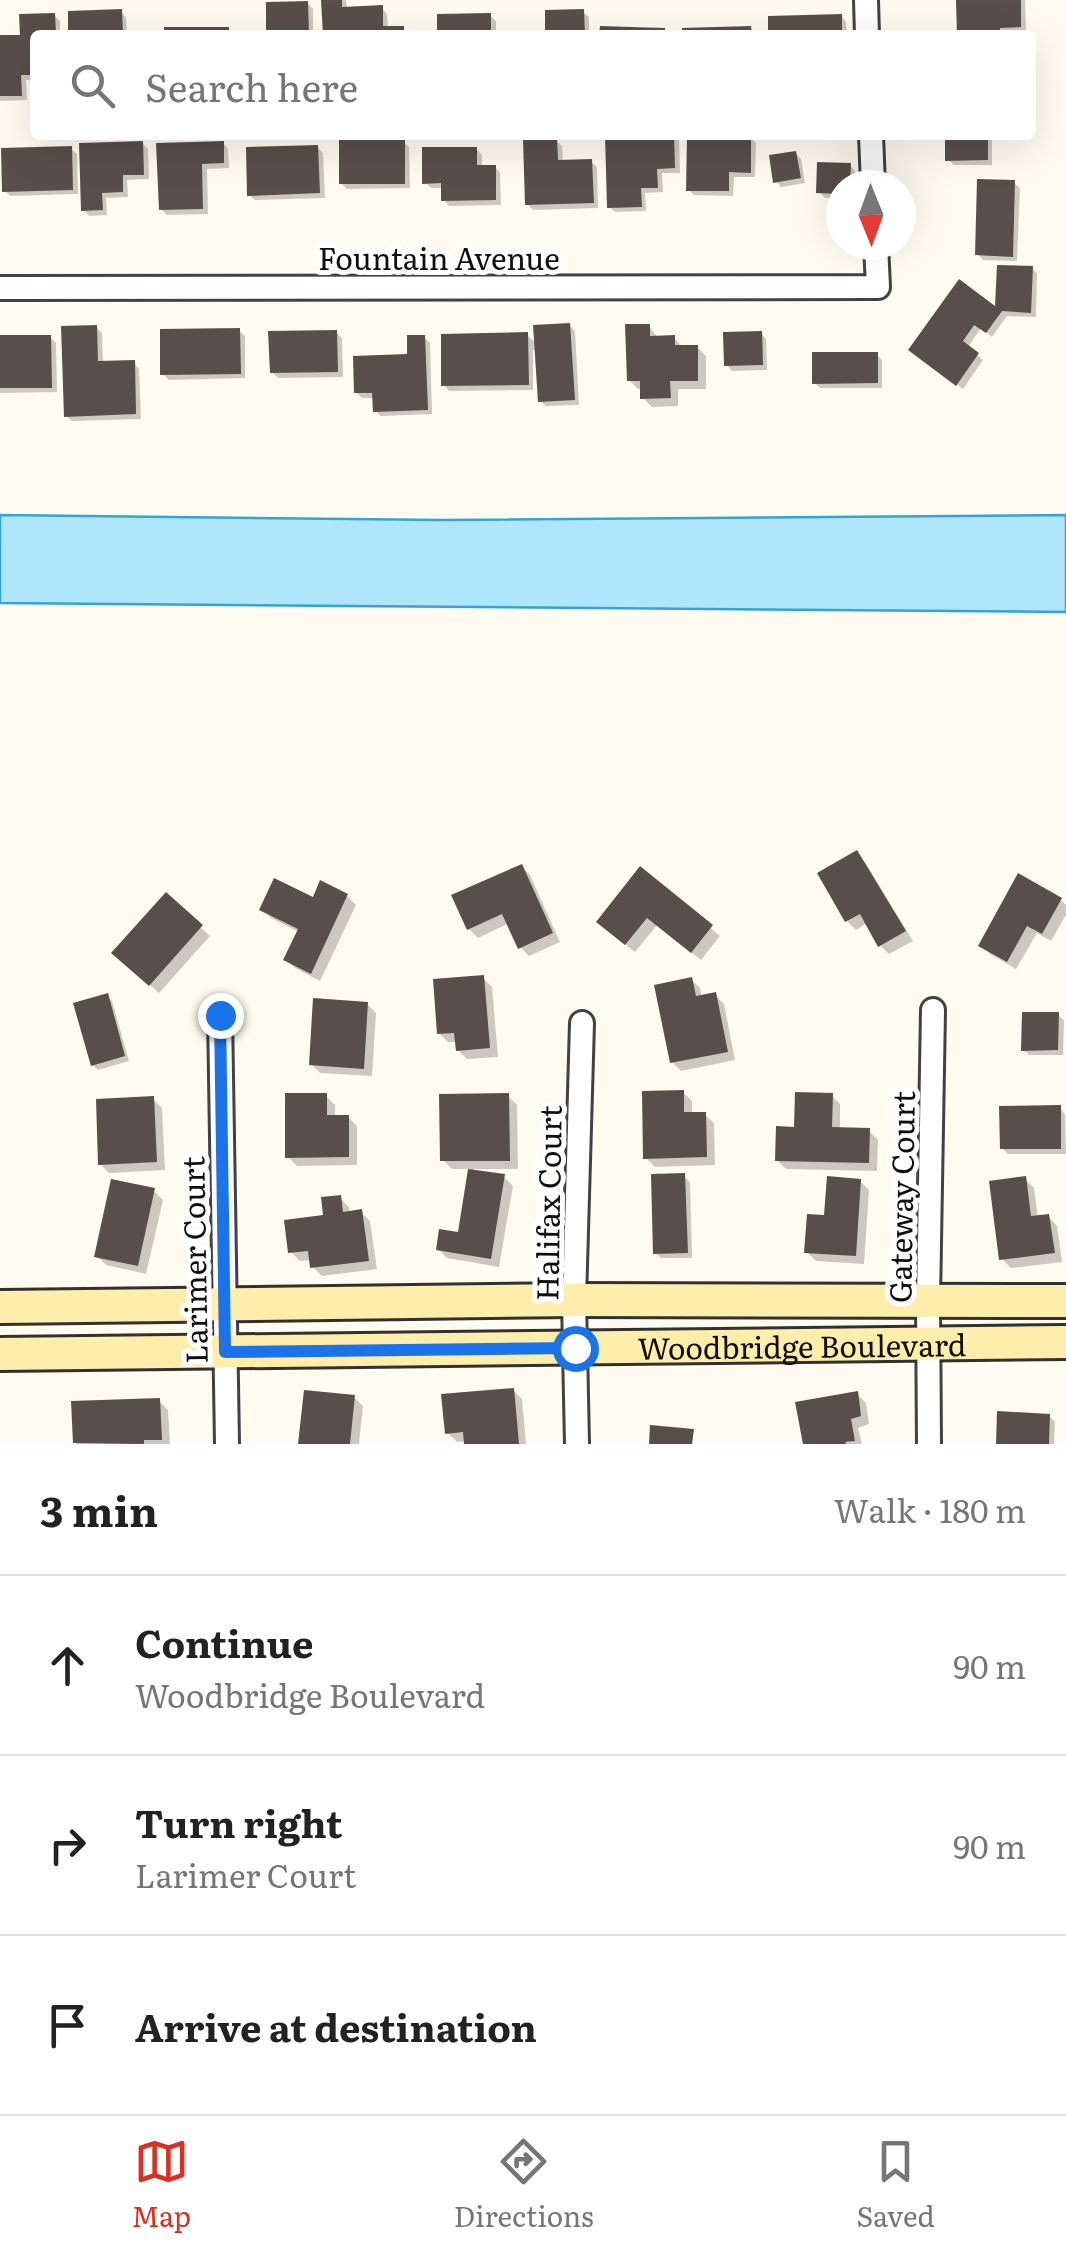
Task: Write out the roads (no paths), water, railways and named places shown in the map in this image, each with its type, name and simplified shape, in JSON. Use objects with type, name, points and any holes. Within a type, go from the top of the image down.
[{"type":"street","points":[[866,0],[867,30]]},
{"type":"street","points":[[871,140],[873,170]]},
{"type":"street","name":"Fountain Avenue","points":[[0,288],[878,287],[877,260]]},
{"type":"street","name":"Gateway Court","points":[[929,1444],[933,1010]]},
{"type":"street","name":"Larimer Court","points":[[220,1015],[226,1444]]},
{"type":"street","name":"Halifax Court","points":[[576,1444],[574,1300],[582,1023]]},
{"type":"street","name":"Woodbridge Boulevard","points":[[0,1307],[574,1300],[1066,1301]]},
{"type":"street","name":"Woodbridge Boulevard","points":[[0,1354],[1066,1342]]},
{"type":"water","points":[[0,515],[441,520],[1066,515],[1066,612],[0,603]]}]
